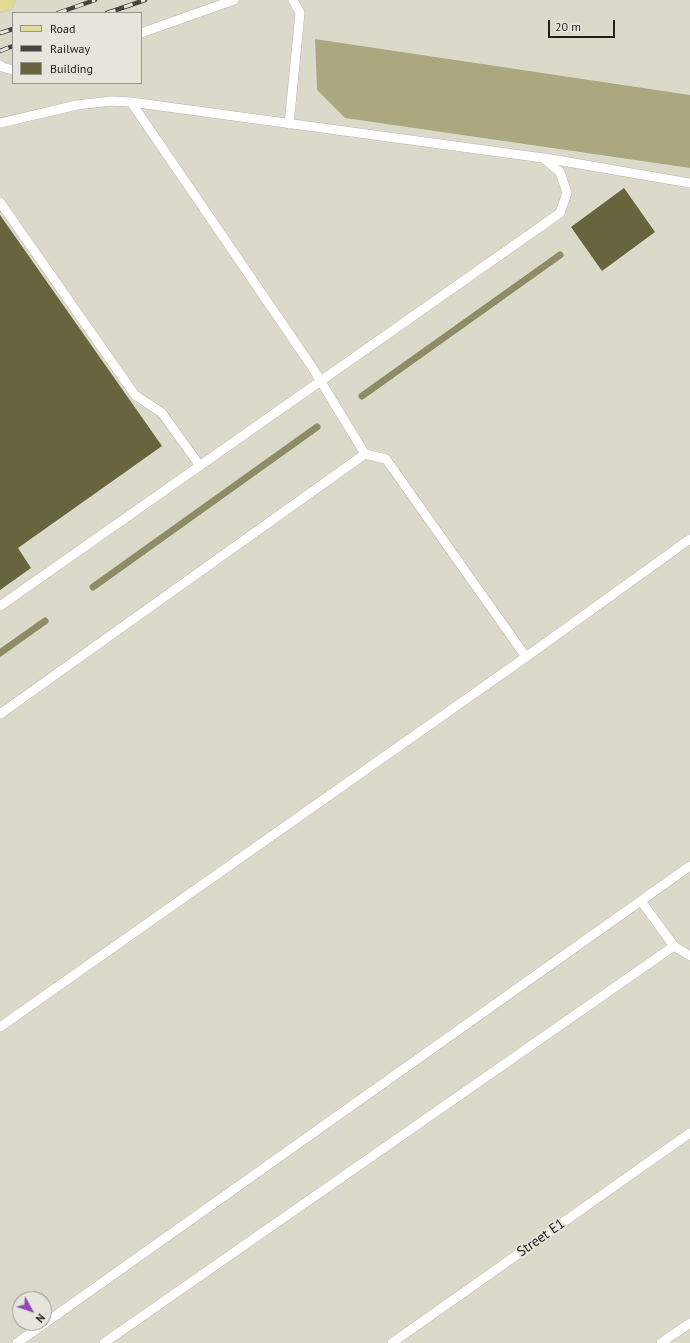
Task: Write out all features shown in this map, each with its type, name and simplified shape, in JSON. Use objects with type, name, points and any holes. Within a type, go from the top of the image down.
[{"type":"main road","points":[[0,1],[4,0]]},
{"type":"lane","points":[[142,34],[234,0]]},
{"type":"lane","points":[[289,124],[300,13],[293,0]]},
{"type":"lane","points":[[0,66],[2,68],[12,70]]},
{"type":"lane","points":[[0,123],[77,105],[111,101],[131,102],[543,158],[690,183]]},
{"type":"lane","points":[[131,102],[321,380],[365,454],[386,459],[526,657]]},
{"type":"lane","points":[[0,606],[560,213],[567,193],[560,172],[543,158]]},
{"type":"lane","points":[[0,202],[135,395],[162,413],[200,466]]},
{"type":"lane","points":[[0,714],[365,454]]},
{"type":"lane","points":[[0,1027],[526,657],[690,539]]},
{"type":"lane","points":[[17,1343],[690,866]]},
{"type":"lane","points":[[641,901],[674,946],[690,956]]},
{"type":"lane","points":[[104,1343],[674,946]]},
{"type":"lane","name":"Street E1","points":[[392,1343],[690,1133]]},
{"type":"lane","points":[[661,1343],[690,1323]]},
{"type":"shaded area","points":[[0,0],[690,0],[690,95],[315,39],[317,90],[345,118],[690,168],[690,1343],[0,1343]]},
{"type":"shaded area","points":[[315,39],[690,95],[690,168],[345,118],[317,90]]},
{"type":"building","points":[[624,188],[655,232],[602,271],[571,227]]},
{"type":"building","points":[[0,215],[162,446],[18,548],[31,568],[0,590]]},
{"type":"waterway","points":[[362,396],[560,255]]},
{"type":"waterway","points":[[93,587],[317,427]]},
{"type":"waterway","points":[[0,653],[45,621]]},
{"type":"railway","points":[[61,12],[95,0]]},
{"type":"railway","points":[[110,12],[145,0]]},
{"type":"railway","points":[[0,33],[12,29]]},
{"type":"railway","points":[[0,51],[12,46]]}]
